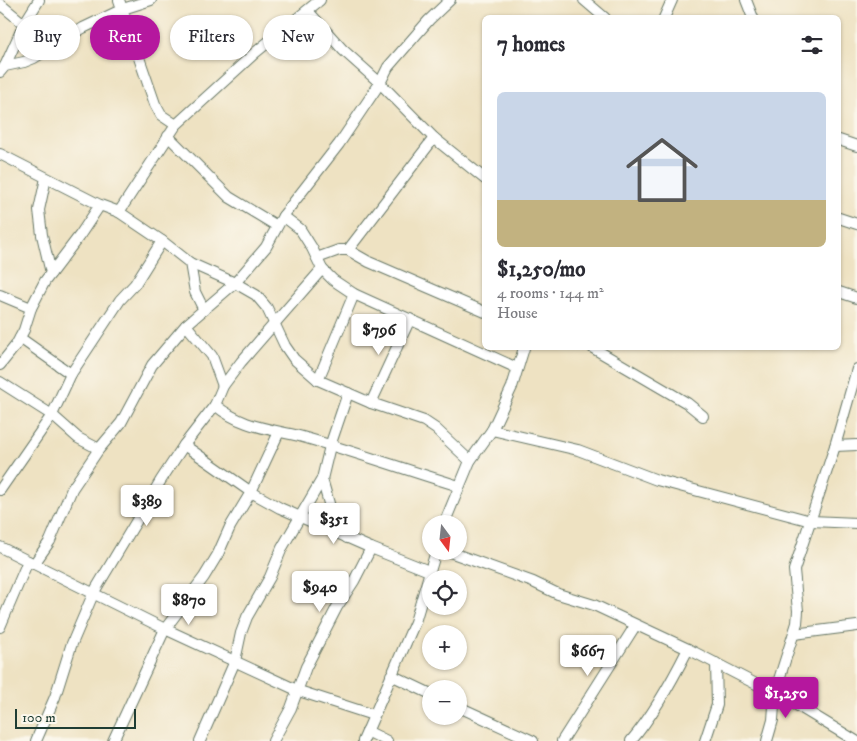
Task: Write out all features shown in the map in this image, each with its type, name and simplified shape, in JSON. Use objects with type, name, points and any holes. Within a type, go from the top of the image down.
[{"type":"street","points":[[30,15],[40,0]]},
{"type":"street","points":[[2,69],[34,58],[121,5],[151,0]]},
{"type":"street","points":[[119,212],[176,125],[250,56],[320,0]]},
{"type":"street","points":[[0,627],[31,562],[50,541],[72,489],[99,449],[127,413],[152,365],[186,326],[234,283],[266,247],[283,216],[339,144],[380,83],[388,66],[428,20],[450,0]]},
{"type":"street","points":[[584,0],[602,15]]},
{"type":"street","points":[[665,15],[672,0]]},
{"type":"street","points":[[746,0],[752,15]]},
{"type":"street","points":[[0,4],[15,16]]},
{"type":"street","points":[[121,5],[155,104],[161,115],[176,125]]},
{"type":"street","points":[[308,11],[343,50],[380,83],[434,138],[482,177]]},
{"type":"street","points":[[2,69],[15,42]]},
{"type":"street","points":[[168,136],[229,197],[277,226]]},
{"type":"street","points":[[348,250],[434,138]]},
{"type":"street","points":[[841,141],[857,146]]},
{"type":"street","points":[[0,154],[100,205],[119,212],[162,241],[190,264],[234,283],[256,296],[262,301],[285,346],[294,359],[318,380],[371,403],[424,421],[436,429],[470,461]]},
{"type":"street","points":[[46,178],[39,210],[42,235],[51,273]]},
{"type":"street","points":[[0,364],[20,338],[31,308],[51,273],[100,205]]},
{"type":"street","points":[[283,216],[300,229],[322,269],[333,280],[354,294],[516,368]]},
{"type":"street","points":[[841,219],[857,224]]},
{"type":"street","points":[[0,490],[52,415],[71,374],[106,321],[135,284],[162,241]]},
{"type":"street","points":[[317,258],[339,250],[348,250],[369,262],[482,311]]},
{"type":"street","points":[[190,264],[195,292],[204,310]]},
{"type":"street","points":[[36,741],[55,697],[71,646],[94,592],[161,480],[184,445],[215,405],[223,386],[274,322],[322,269]]},
{"type":"street","points":[[841,293],[857,298]]},
{"type":"street","points":[[318,380],[354,294]]},
{"type":"street","points":[[0,295],[31,308]]},
{"type":"street","points":[[371,403],[410,319]]},
{"type":"street","points":[[186,326],[215,361],[223,386]]},
{"type":"street","points":[[20,338],[71,374]]},
{"type":"street","points":[[448,515],[470,461],[492,430],[512,386],[516,368],[523,350]]},
{"type":"street","points":[[596,350],[687,403],[703,416]]},
{"type":"street","points":[[767,741],[773,720],[775,692],[794,634],[798,611],[794,570],[835,446],[856,374]]},
{"type":"street","points":[[0,382],[52,415],[78,438],[99,449]]},
{"type":"street","points":[[200,741],[235,661],[241,633],[248,617],[270,577],[282,548],[322,479],[330,446],[348,393]]},
{"type":"street","points":[[215,405],[228,416],[241,422],[330,446],[459,486]]},
{"type":"street","points":[[492,430],[578,450],[657,480],[811,521],[857,523]]},
{"type":"street","points":[[113,741],[165,629],[204,577],[218,554],[230,527],[251,492],[279,432]]},
{"type":"street","points":[[184,445],[251,492],[347,538],[426,570]]},
{"type":"street","points":[[835,446],[857,445]]},
{"type":"street","points":[[322,479],[330,507],[347,538]]},
{"type":"street","points":[[0,547],[94,592],[165,629],[299,691],[373,716]]},
{"type":"street","points":[[273,741],[299,691],[306,667],[337,607],[354,581],[371,548]]},
{"type":"street","points":[[468,559],[533,582],[558,594],[594,605],[635,626],[688,649],[775,692],[851,740]]},
{"type":"street","points":[[363,741],[415,622],[422,596]]},
{"type":"street","points":[[562,741],[635,626]]},
{"type":"street","points":[[794,634],[857,626]]},
{"type":"street","points":[[631,741],[652,713],[688,649]]},
{"type":"street","points":[[705,741],[717,705],[716,663]]},
{"type":"street","points":[[391,675],[422,690]]},
{"type":"street","points":[[467,711],[533,741]]},
{"type":"street","points":[[367,731],[387,741]]}]
